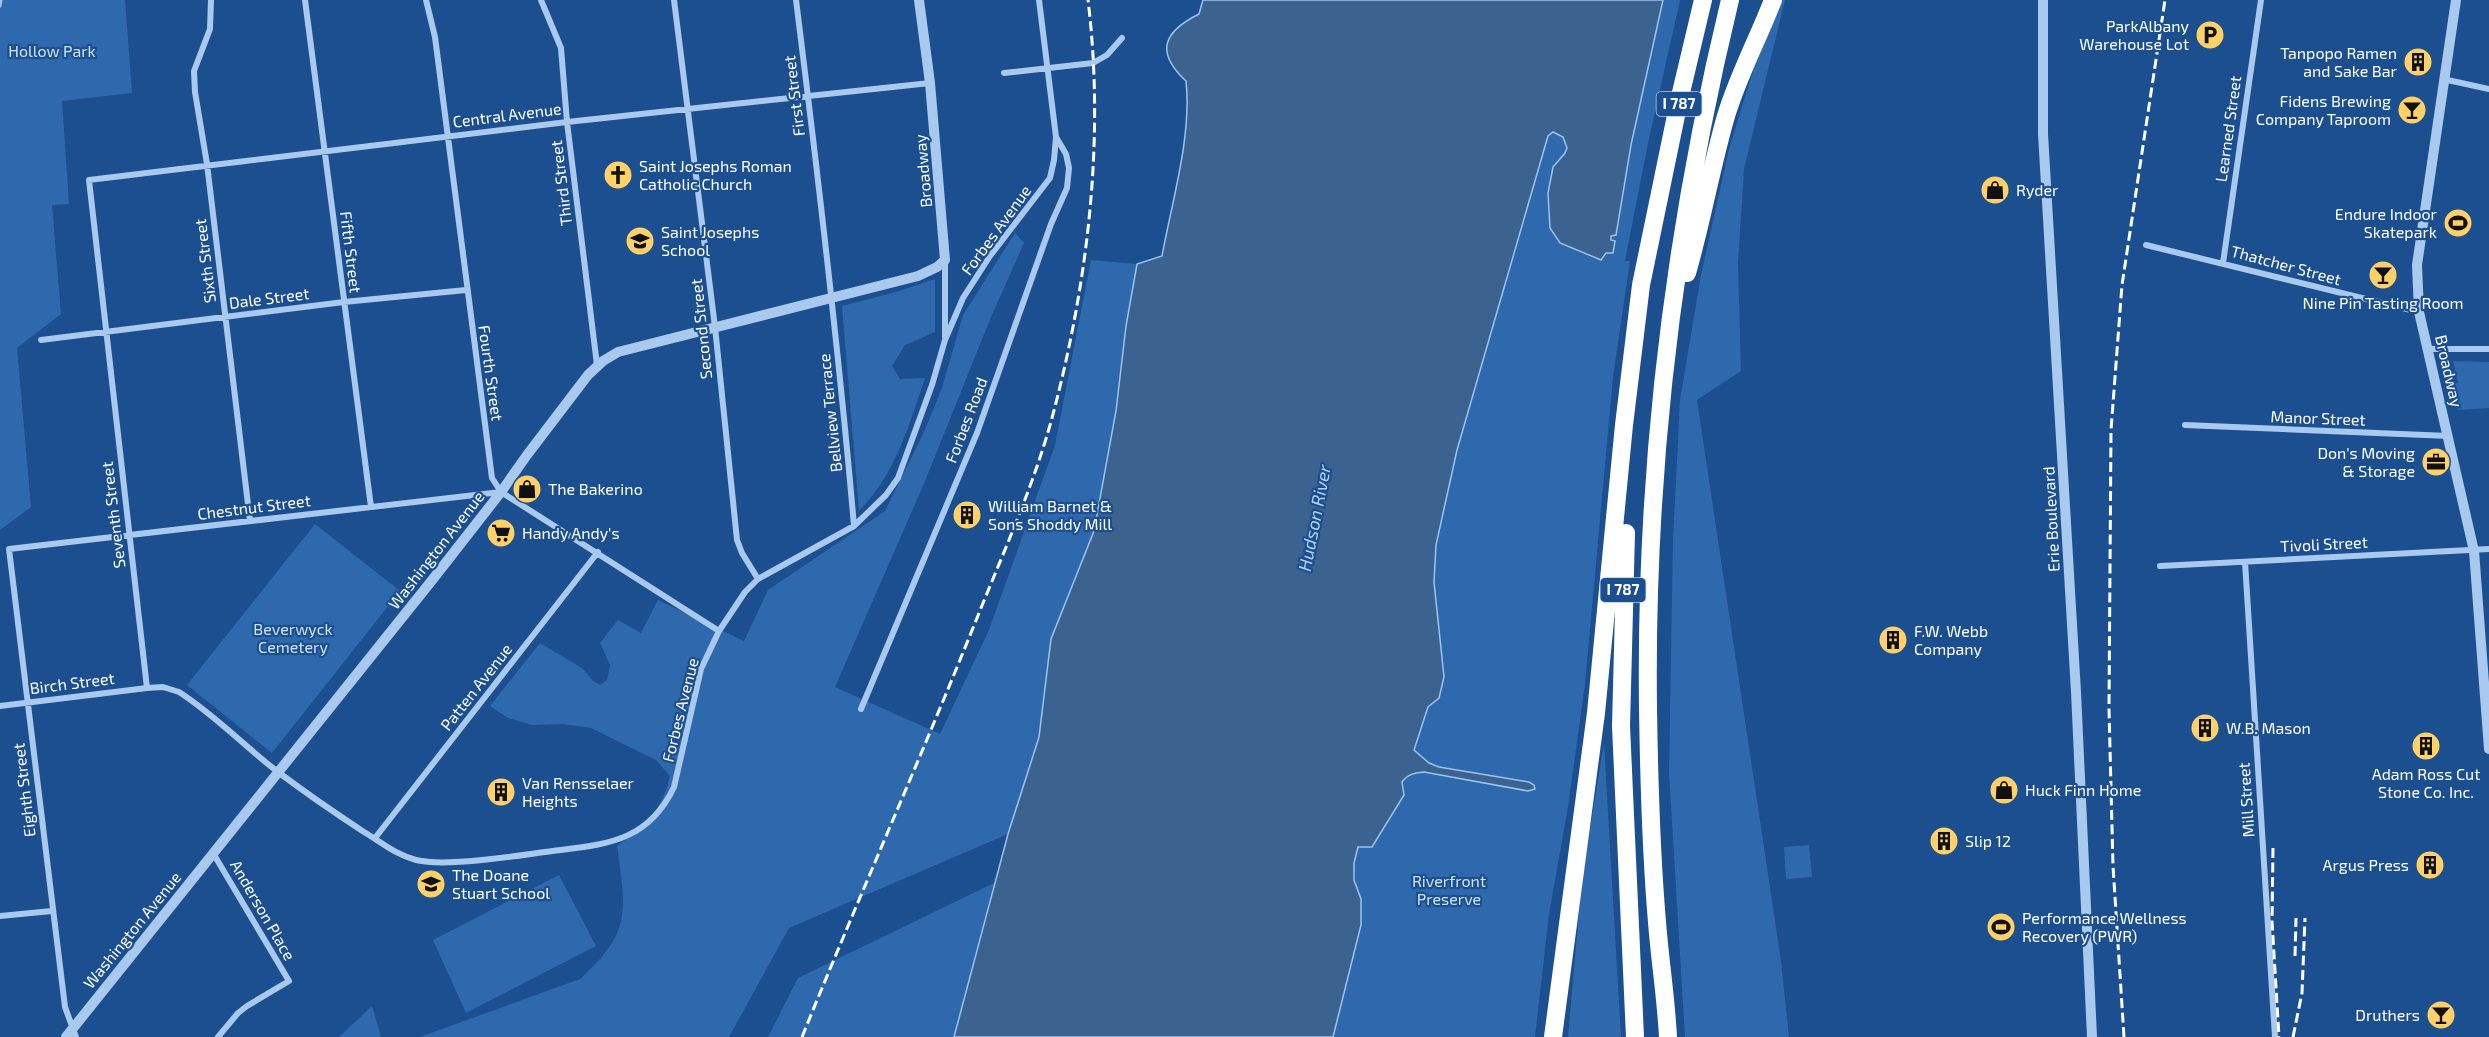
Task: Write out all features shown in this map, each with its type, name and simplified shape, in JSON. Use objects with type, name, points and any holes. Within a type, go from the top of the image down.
[{"type":"highway","name":"I 787","points":[[1635,1037],[1623,800],[1622,635],[1630,468],[1654,264],[1658,209],[1679,101],[1704,0]]},
{"type":"highway","name":"I 787","points":[[1657,1037],[1657,922],[1649,746],[1649,616],[1656,467],[1669,333],[1695,155],[1730,0]]},
{"type":"highway","points":[[1669,333],[1699,233],[1706,194],[1727,115],[1773,0]]},
{"type":"highway","points":[[1553,1037],[1596,713],[1634,338],[1645,261],[1658,209]]},
{"type":"highway","points":[[1657,922],[1668,1037]]},
{"type":"street","name":"Sixth Street","points":[[211,0],[210,29],[194,71],[195,92],[207,164],[250,521]]},
{"type":"street","name":"Fifth Street","points":[[305,0],[371,507]]},
{"type":"street","name":"Fourth Street","points":[[426,0],[435,38],[490,471],[501,492]]},
{"type":"street","name":"Third Street","points":[[541,0],[561,48],[567,122],[597,366]]},
{"type":"street","name":"Second Street","points":[[674,0],[715,327],[737,540],[741,553],[758,579]]},
{"type":"street","name":"First Street","points":[[796,0],[830,297]]},
{"type":"street","name":"Broadway","points":[[919,0],[930,83],[945,260],[945,340]]},
{"type":"street","name":"Forbes Avenue","points":[[278,772],[327,808],[397,853],[416,860],[432,862],[589,847],[616,841],[636,832],[653,820],[667,802],[674,787],[685,747],[701,669],[719,631],[745,592],[758,579],[854,526],[886,495],[898,478],[932,385],[945,340],[963,298],[990,256],[1050,178],[1056,137],[1039,0]]},
{"type":"street","name":"Erie Boulevard","points":[[2043,0],[2043,134],[2076,692],[2092,1037]]},
{"type":"street","name":"Learned Street","points":[[2223,262],[2261,0]]},
{"type":"street","name":"Broadway","points":[[2456,0],[2417,265],[2419,312],[2474,551],[2489,749]]},
{"type":"street","points":[[1004,72],[1093,63],[1107,55],[1122,38]]},
{"type":"street","points":[[2443,79],[2489,88]]},
{"type":"street","name":"Central Avenue","points":[[89,180],[324,150],[930,83]]},
{"type":"street","name":"Forbes Road","points":[[861,708],[978,433],[1051,224],[1067,188],[1067,161],[1056,137]]},
{"type":"street","name":"Seventh Street","points":[[89,180],[147,688]]},
{"type":"street","name":"Thatcher Street","points":[[2146,245],[2223,262],[2419,312]]},
{"type":"street","name":"Washington Avenue","points":[[66,1037],[74,1032],[213,853],[501,492],[597,366],[618,352],[918,276],[937,267],[945,260]]},
{"type":"street","name":"Dale Street","points":[[41,340],[344,302],[466,290]]},
{"type":"street","name":"Bellview Terrace","points":[[830,297],[842,377],[854,526]]},
{"type":"street","points":[[2428,349],[2489,349]]},
{"type":"street","name":"Manor Street","points":[[2185,425],[2449,436]]},
{"type":"street","points":[[501,492],[719,631]]},
{"type":"street","name":"Chestnut Street","points":[[9,549],[501,492]]},
{"type":"street","name":"Eighth Street","points":[[9,549],[65,1007],[74,1032]]},
{"type":"street","name":"Tivoli Street","points":[[2160,566],[2489,549]]},
{"type":"street","name":"Patten Avenue","points":[[375,838],[598,552]]},
{"type":"street","name":"Mill Street","points":[[2245,562],[2275,1037]]},
{"type":"street","points":[[147,688],[163,687],[179,692],[278,772]]},
{"type":"street","name":"Birch Street","points":[[0,706],[147,688]]},
{"type":"street","name":"Anderson Place","points":[[213,853],[289,981],[238,1013],[218,1037]]},
{"type":"street","points":[[0,916],[52,910]]},
{"type":"green space","name":"Hollow Park","points":[[0,0],[125,0],[132,93],[62,101],[69,204],[52,205],[61,314],[17,348],[31,507],[0,530]]},
{"type":"green space","name":"Riverfront Preserve","points":[[1663,0],[1680,0],[1648,143],[1625,261],[1630,261],[1613,377],[1585,684],[1568,807],[1549,914],[1535,1037],[1333,1037],[1361,899],[1354,873],[1358,847],[1372,847],[1404,795],[1402,782],[1411,774],[1424,772],[1528,791],[1529,782],[1439,767],[1429,763],[1414,750],[1428,706],[1439,698],[1444,677],[1434,582],[1436,545],[1457,450],[1548,136],[1553,132],[1563,137],[1567,148],[1553,167],[1549,193],[1550,228],[1560,243],[1595,259],[1606,253],[1613,253],[1614,241],[1611,240],[1611,236],[1616,234],[1631,145]]},
{"type":"green space","points":[[1782,0],[1785,0],[1744,169],[1738,263],[1741,371],[1697,400],[1781,961],[1789,1037],[1685,1037],[1669,772],[1673,540],[1680,400],[1701,275],[1729,149],[1753,71]]},
{"type":"green space","points":[[1015,233],[1024,243],[991,317],[923,486],[835,687],[940,734],[989,630],[1055,445],[1091,260],[1137,264],[1126,326],[1116,411],[1094,531],[1051,639],[1039,737],[1008,834],[789,928],[729,1037],[420,1037],[580,979],[597,962],[609,948],[621,919],[623,904],[617,846],[651,817],[662,799],[670,776],[656,760],[591,728],[563,724],[532,725],[508,718],[490,706],[540,643],[582,668],[592,680],[600,685],[607,680],[610,665],[600,643],[618,620],[641,633],[658,600],[744,641],[768,590],[885,511],[924,432],[942,388],[963,315]]},
{"type":"green space","points":[[935,279],[935,332],[905,345],[892,366],[900,379],[925,378],[900,449],[883,481],[859,511],[842,306]]},
{"type":"green space","points":[[2453,361],[2489,362],[2489,408],[2458,410],[2451,385],[2458,383]]},
{"type":"green space","name":"Beverwyck Cemetery","points":[[315,524],[400,591],[272,753],[187,685]]},
{"type":"green space","points":[[1604,743],[1621,1037],[1568,1037],[1582,878]]},
{"type":"green space","points":[[1809,845],[1812,877],[1786,879],[1784,847]]},
{"type":"green space","points":[[559,875],[596,946],[466,1013],[433,940]]},
{"type":"green space","points":[[994,883],[954,1037],[768,1037],[798,978]]},
{"type":"green space","points":[[372,1006],[381,1037],[339,1037]]},
{"type":"water","name":"Hudson River","points":[[1203,0],[1663,0],[1631,145],[1616,235],[1611,236],[1611,240],[1615,241],[1613,253],[1606,253],[1601,260],[1560,243],[1550,228],[1548,193],[1553,167],[1567,148],[1563,137],[1553,132],[1548,136],[1457,450],[1436,545],[1434,582],[1444,677],[1439,698],[1428,707],[1414,750],[1429,763],[1439,767],[1529,782],[1534,785],[1535,789],[1528,791],[1424,772],[1412,774],[1402,782],[1404,795],[1372,847],[1358,847],[1354,863],[1354,880],[1361,899],[1361,925],[1333,1037],[954,1037],[1008,834],[1039,737],[1051,639],[1094,531],[1116,411],[1126,326],[1137,264],[1162,256],[1184,146],[1187,102],[1186,81],[1170,61],[1167,43],[1177,28],[1199,14]]},
{"type":"waterway","points":[[0,6],[1,0]]},
{"type":"railway","points":[[802,1037],[1006,547],[1036,470],[1052,418],[1075,315],[1090,210],[1095,105],[1088,0]]},
{"type":"railway","points":[[2124,1037],[2113,866],[2109,709],[2111,430],[2122,285],[2165,0]]},
{"type":"railway","points":[[2273,848],[2272,921],[2279,1037]]},
{"type":"railway","points":[[2295,956],[2296,918]]},
{"type":"railway","points":[[2293,1037],[2302,993],[2305,918]]},
{"type":"place","name":"ParkAlbany Warehouse Lot","points":[[2210,35]]},
{"type":"place","name":"Tanpopo Ramen and Sake Bar","points":[[2418,62]]},
{"type":"place","name":"Fidens Brewing Company Taproom","points":[[2412,110]]},
{"type":"place","name":"Saint Josephs Roman Catholic Church","points":[[618,175]]},
{"type":"place","name":"Ryder","points":[[1995,190]]},
{"type":"place","name":"Endure Indoor Skatepark","points":[[2458,223]]},
{"type":"place","name":"Saint Josephs School","points":[[640,241]]},
{"type":"place","name":"Nine Pin Tasting Room","points":[[2383,275]]},
{"type":"place","name":"Don's Moving & Storage","points":[[2436,462]]},
{"type":"place","name":"The Bakerino","points":[[527,489]]},
{"type":"place","name":"William Barnet & Sons Shoddy Mill","points":[[967,515]]},
{"type":"place","name":"Handy Andy's","points":[[501,533]]},
{"type":"place","name":"F.W. Webb Company","points":[[1893,640]]},
{"type":"place","name":"W.B. Mason","points":[[2205,728]]},
{"type":"place","name":"Adam Ross Cut Stone Co. Inc.","points":[[2426,746]]},
{"type":"place","name":"Huck Finn Home","points":[[2004,790]]},
{"type":"place","name":"Van Rensselaer Heights","points":[[501,792]]},
{"type":"place","name":"Slip 12","points":[[1944,841]]},
{"type":"place","name":"Argus Press","points":[[2430,865]]},
{"type":"place","name":"The Doane Stuart School","points":[[431,884]]},
{"type":"place","name":"Performance Wellness Recovery (PWR)","points":[[2001,927]]},
{"type":"place","name":"Druthers","points":[[2441,1015]]}]
